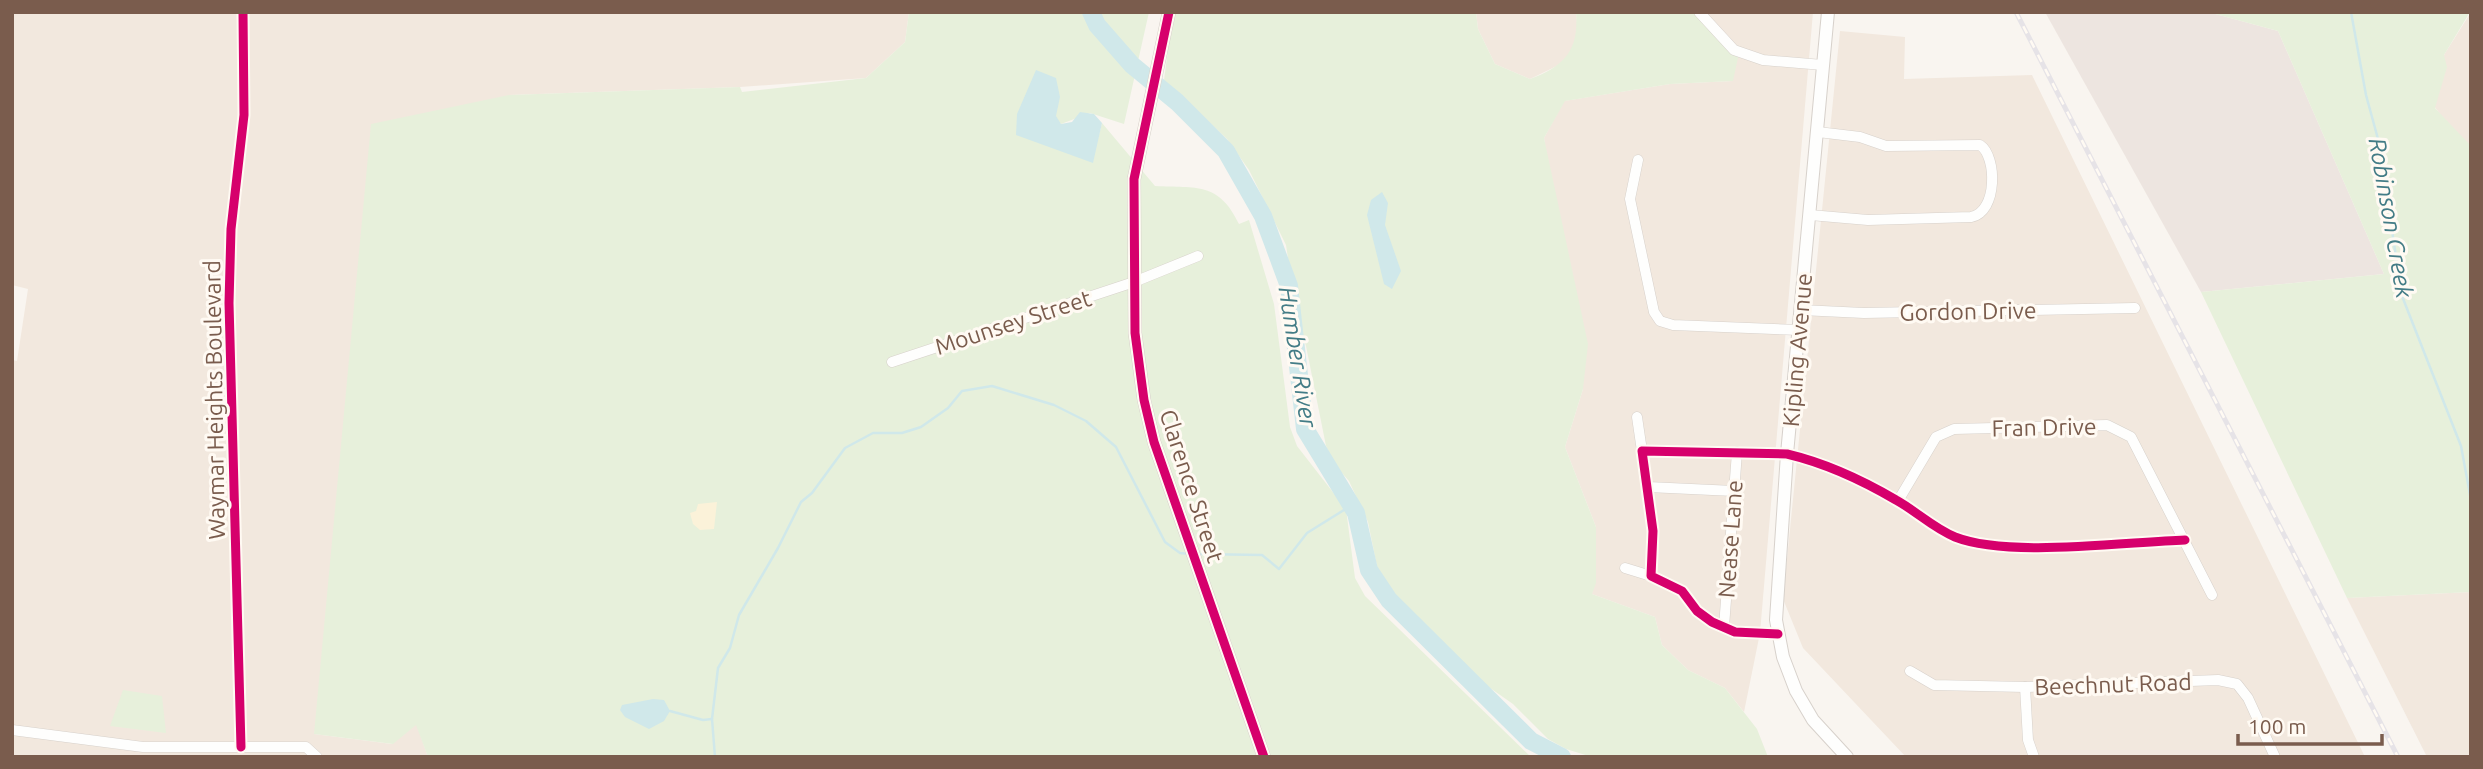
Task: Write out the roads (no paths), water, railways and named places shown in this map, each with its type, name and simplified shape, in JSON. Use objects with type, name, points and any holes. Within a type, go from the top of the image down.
[{"type":"street","name":"Waymar Heights Boulevard","points":[[241,747],[229,282],[234,199],[244,115],[243,12]]},
{"type":"street","name":"Clarence Street","points":[[1169,12],[1134,179],[1135,332],[1144,400],[1154,442],[1264,757]]},
{"type":"street","points":[[1699,12],[1734,50],[1763,60],[1823,65]]},
{"type":"street","name":"Kipling Avenue","points":[[1828,12],[1776,597],[1777,634],[1796,691],[1813,720],[1847,757]]},
{"type":"street","points":[[1810,215],[1868,220],[1970,217],[1983,213],[1990,202],[1990,159],[1980,145],[1888,146],[1860,137],[1818,132]]},
{"type":"street","points":[[1638,160],[1630,199],[1654,312],[1660,321],[1673,325],[1800,330]]},
{"type":"street","name":"Mounsey Street","points":[[892,362],[1134,282],[1198,256]]},
{"type":"street","name":"Gordon Drive","points":[[1801,310],[1864,313],[2135,308]]},
{"type":"street","points":[[1637,417],[1653,531],[1651,576]]},
{"type":"street","name":"Fran Drive","points":[[1898,501],[1936,437],[1954,429],[2107,425],[2131,437],[2212,595]]},
{"type":"street","points":[[1642,451],[1787,454],[1848,475],[1898,501],[1955,537],[1999,547],[2185,540]]},
{"type":"street","name":"Nease Lane","points":[[1724,627],[1737,452]]},
{"type":"street","points":[[1647,487],[1734,491]]},
{"type":"street","points":[[1625,568],[1651,576],[1682,591],[1697,611],[1724,627],[1749,634],[1777,634]]},
{"type":"street","name":"Beechnut Road","points":[[1910,671],[1934,685],[2025,687],[2218,680],[2237,684],[2249,698],[2275,757]]},
{"type":"street","points":[[2025,687],[2028,740],[2034,757]]},
{"type":"street","points":[[12,730],[143,747],[306,747],[317,757]]},
{"type":"water","points":[[1036,70],[1056,78],[1060,97],[1056,116],[1061,124],[1072,122],[1080,112],[1094,114],[1102,123],[1093,163],[1016,135],[1017,114]]},
{"type":"water","points":[[1382,192],[1388,203],[1385,225],[1401,271],[1392,289],[1384,284],[1367,215],[1371,200]]},
{"type":"water","points":[[653,699],[664,700],[670,711],[664,721],[649,729],[625,717],[620,710],[622,705]]},
{"type":"waterway","name":"Humber River","points":[[1091,12],[1097,25],[1132,65],[1177,102],[1226,151],[1263,216],[1289,286],[1305,429],[1356,513],[1369,570],[1389,600],[1531,741],[1562,757]]},
{"type":"waterway","name":"Robinson Creek","points":[[2351,12],[2366,95],[2378,139],[2402,296],[2461,446],[2471,500]]},
{"type":"waterway","points":[[715,757],[712,719],[718,668],[730,648],[739,615],[801,502],[812,493],[845,448],[873,433],[902,433],[921,427],[948,408],[962,391],[992,386],[1054,405],[1086,421],[1116,447],[1165,542],[1180,553],[1189,554]]},
{"type":"waterway","points":[[1199,554],[1262,555],[1279,569],[1307,533],[1352,505]]},
{"type":"waterway","points":[[670,711],[703,720],[712,719]]},
{"type":"railway","points":[[2016,12],[2398,757]]}]
